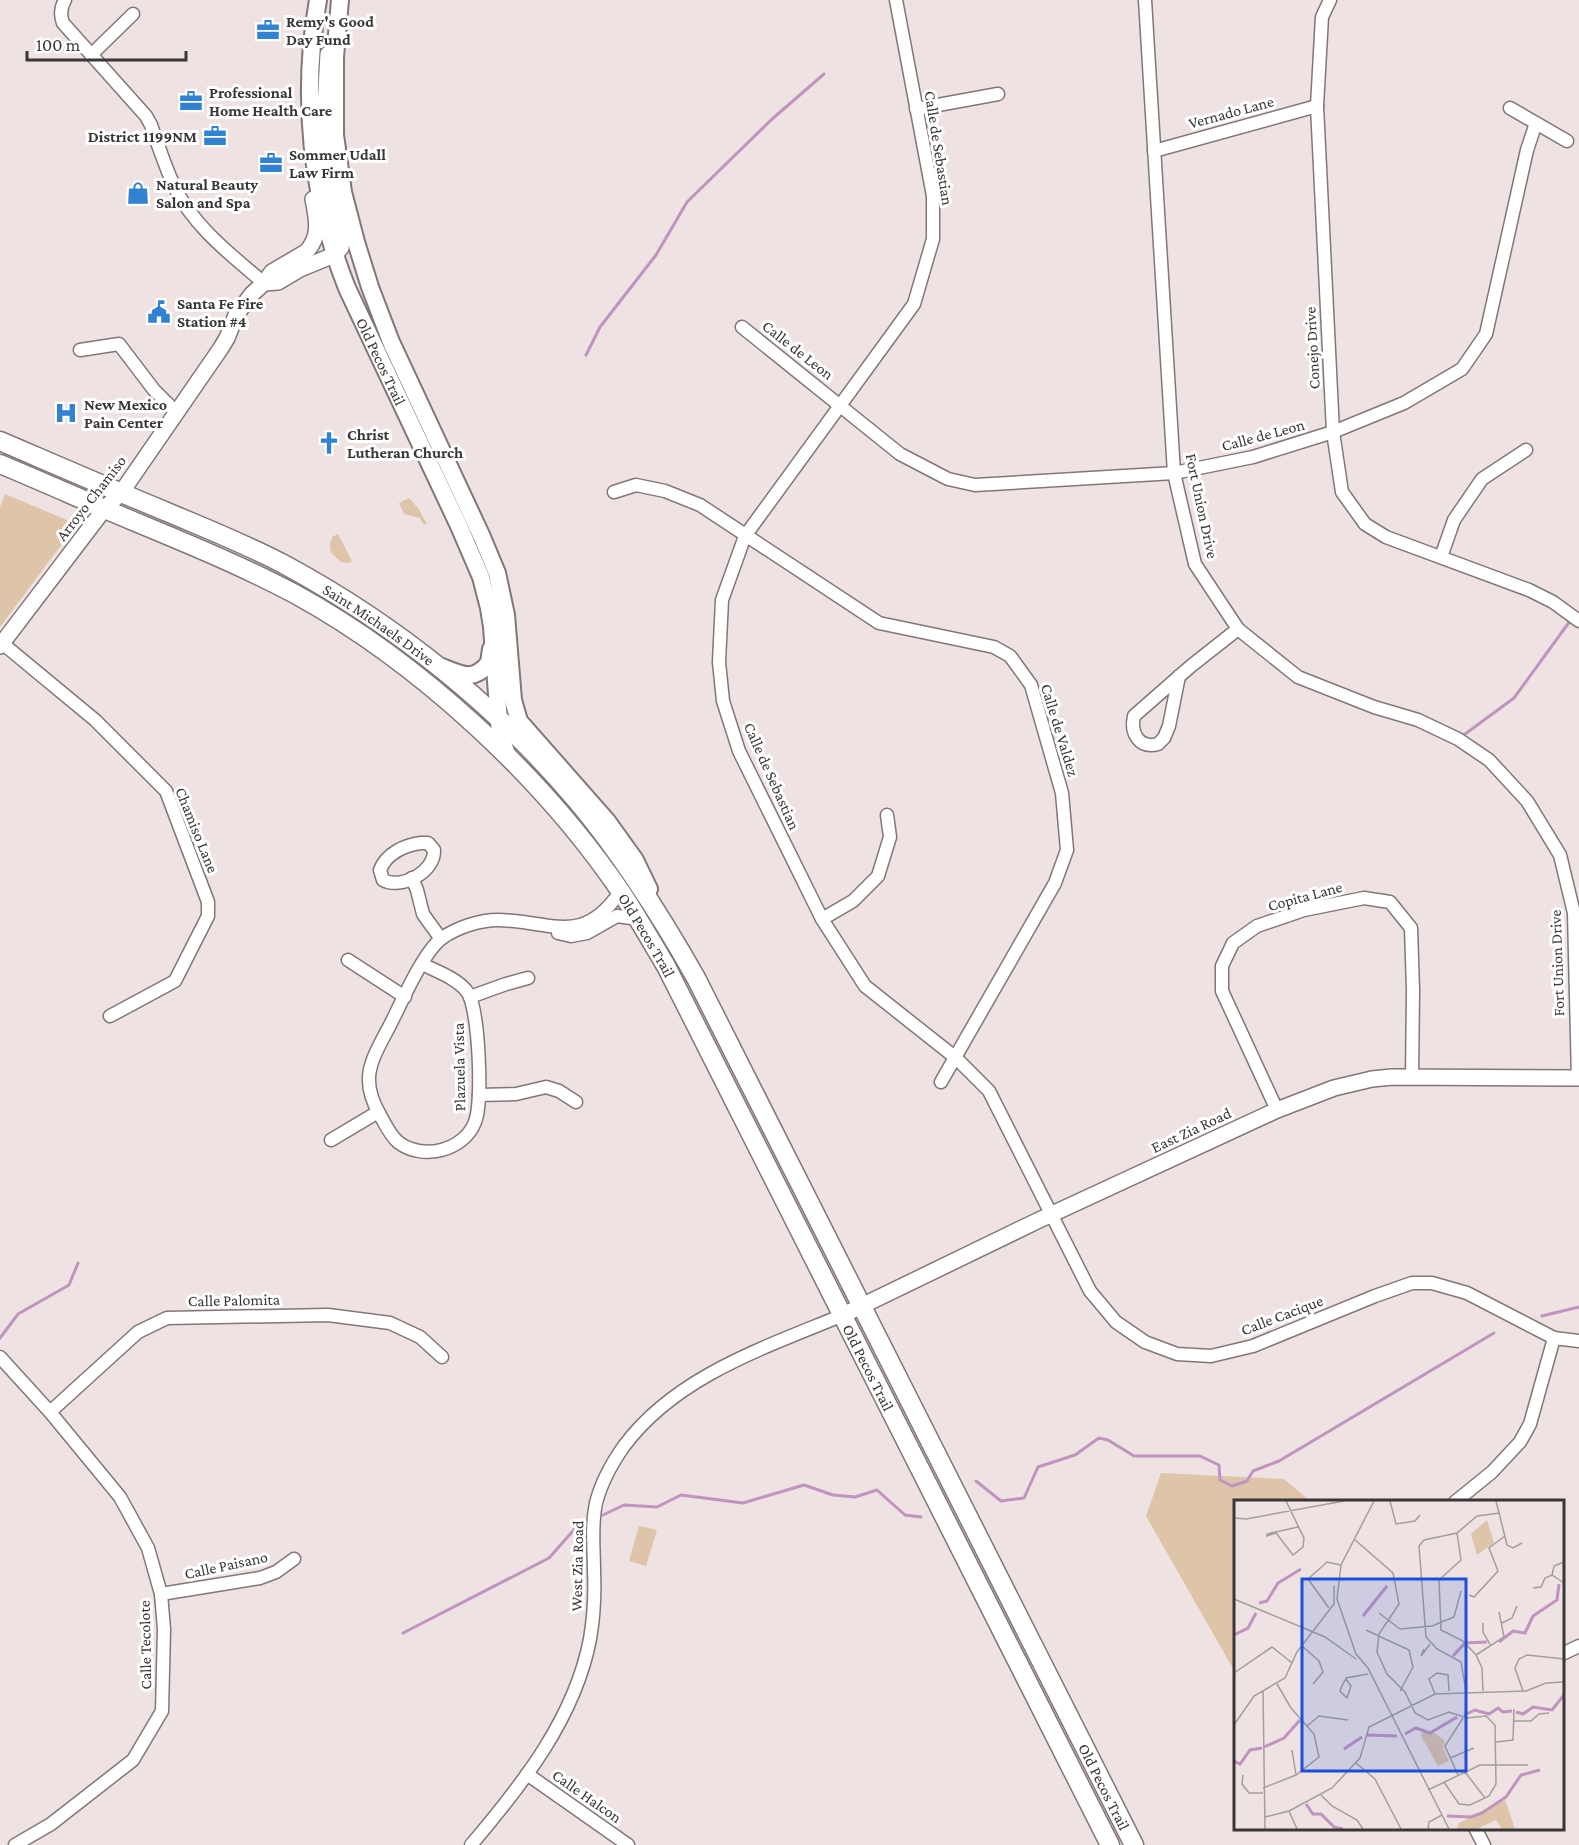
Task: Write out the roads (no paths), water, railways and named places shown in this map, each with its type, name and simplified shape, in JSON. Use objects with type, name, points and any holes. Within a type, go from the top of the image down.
[{"type":"main road","name":"Old Pecos Trail","points":[[318,0],[311,68],[311,128],[319,190],[334,255],[347,288],[472,554],[485,590],[492,627],[500,735],[508,757],[560,814],[620,892],[666,966],[1110,1845]]},
{"type":"main road","name":"Old Pecos Trail","points":[[339,4],[335,57],[335,135],[343,192],[359,253],[391,342],[483,537],[494,566],[506,615],[513,700],[519,721],[586,796],[635,860],[1134,1845]]},
{"type":"main road","name":"Saint Michaels Drive","points":[[0,441],[230,539],[286,566],[341,598],[396,635],[498,717],[577,801],[625,863],[668,927]]},
{"type":"main road","name":"Saint Michaels Drive","points":[[0,464],[229,561],[296,595],[395,659],[482,731],[508,757]]},
{"type":"main road","points":[[435,665],[464,676],[471,676],[482,671],[490,659],[492,627]]},
{"type":"main road","points":[[620,892],[639,898],[696,978]]},
{"type":"street","points":[[65,0],[61,6],[63,23],[146,116],[174,186],[197,222],[231,256],[264,283],[272,272],[306,252],[317,235],[304,129],[311,68]]},
{"type":"street","name":"Calle de Sebastian","points":[[896,0],[933,196],[933,239],[914,304],[745,536],[722,600],[719,662],[723,701],[739,751],[822,919],[865,986],[956,1058],[989,1091],[1051,1214]]},
{"type":"street","name":"Fort Union Drive","points":[[1145,0],[1174,473],[1195,564],[1238,629],[1298,677],[1374,707],[1438,728],[1467,744],[1489,760],[1527,801],[1560,855],[1574,913],[1578,1078]]},
{"type":"street","name":"Conejo Drive","points":[[1330,0],[1322,17],[1317,106],[1333,432],[1342,492],[1365,524],[1386,537],[1529,590],[1553,602],[1579,621]]},
{"type":"street","points":[[334,255],[341,248],[342,239],[327,160],[324,111],[328,55],[339,4]]},
{"type":"street","points":[[91,55],[133,14]]},
{"type":"street","points":[[916,109],[998,94]]},
{"type":"street","name":"Vernado Lane","points":[[1154,151],[1317,106]]},
{"type":"street","points":[[1510,108],[1567,141]]},
{"type":"street","name":"Calle de Leon","points":[[742,327],[900,454],[948,479],[975,485],[1174,473],[1252,457],[1333,432],[1404,403],[1462,369],[1486,334],[1527,150],[1536,123]]},
{"type":"street","name":"Arroyo Chamiso","points":[[1,645],[105,508],[121,493],[227,338],[236,315],[252,294],[264,283],[278,282],[300,269],[334,255]]},
{"type":"street","points":[[80,350],[119,344],[154,390],[176,412]]},
{"type":"street","points":[[1441,557],[1454,520],[1482,479],[1526,450]]},
{"type":"street","name":"Calle de Valdez","points":[[614,492],[636,485],[665,491],[700,505],[879,622],[994,647],[1010,656],[1030,685],[1062,792],[1067,850],[1056,884],[941,1083]]},
{"type":"street","points":[[1179,676],[1167,732],[1158,744],[1140,742],[1132,727],[1134,716],[1179,676],[1238,629]]},
{"type":"street","name":"Chamiso Lane","points":[[1,645],[95,720],[166,791],[208,902],[208,916],[175,981],[110,1016]]},
{"type":"street","points":[[822,919],[853,901],[878,876],[890,837],[887,815]]},
{"type":"street","points":[[412,878],[423,914],[441,939]]},
{"type":"street","name":"Plazuela Vista","points":[[470,997],[476,1016],[479,1095],[478,1113],[470,1132],[442,1151],[427,1152],[402,1144],[392,1136],[378,1112],[370,1091],[368,1074],[374,1055],[427,954],[441,939],[457,930],[485,921],[570,927],[584,924],[604,911],[620,892]]},
{"type":"street","name":"Copita Lane","points":[[1277,1110],[1222,991],[1222,966],[1233,943],[1257,926],[1304,910],[1364,898],[1390,902],[1411,928],[1412,1077]]},
{"type":"street","name":"Plazuela Vista","points":[[540,926],[571,936],[587,933],[617,916],[638,919]]},
{"type":"street","points":[[348,960],[405,998]]},
{"type":"street","points":[[422,964],[458,983],[470,997],[528,978]]},
{"type":"street","name":"East Zia Road","points":[[843,1315],[1051,1214],[1314,1094],[1372,1079],[1412,1077],[1578,1078]]},
{"type":"street","points":[[479,1095],[516,1094],[546,1087],[560,1091],[576,1102]]},
{"type":"street","points":[[331,1140],[378,1112]]},
{"type":"street","name":"Calle Cacique","points":[[1051,1214],[1090,1291],[1116,1322],[1144,1342],[1171,1353],[1211,1356],[1253,1346],[1412,1283],[1432,1283],[1467,1293],[1554,1338],[1579,1341]]},
{"type":"street","name":"Calle Palomita","points":[[50,1412],[138,1332],[167,1318],[328,1315],[390,1323],[420,1337],[442,1357]]},
{"type":"street","name":"West Zia Road","points":[[471,1845],[527,1774],[566,1712],[577,1688],[590,1640],[594,1608],[594,1527],[597,1503],[605,1478],[624,1446],[640,1427],[675,1396],[703,1378],[743,1358],[843,1315]]},
{"type":"street","points":[[1457,1500],[1492,1472],[1520,1442],[1530,1424],[1554,1338]]},
{"type":"street","name":"Calle Tecolote","points":[[0,1358],[50,1412],[120,1497],[148,1548],[161,1594],[164,1629],[162,1711],[133,1760],[51,1824],[15,1845]]},
{"type":"street","name":"Calle Paisano","points":[[161,1594],[260,1578],[276,1572],[294,1559]]},
{"type":"street","points":[[1564,1654],[1579,1646]]},
{"type":"street","name":"Calle Halcon","points":[[527,1774],[628,1845]]},
{"type":"street","points":[[1476,1830],[1484,1845]]},
{"type":"waterway","points":[[586,355],[600,327],[656,255],[687,202],[771,120],[824,74]]},
{"type":"waterway","points":[[1461,737],[1514,698],[1570,621]]},
{"type":"waterway","points":[[0,1338],[18,1314],[69,1285],[78,1263]]},
{"type":"waterway","points":[[1542,1316],[1579,1307]]},
{"type":"waterway","points":[[976,1481],[1001,1501],[1024,1498],[1038,1467],[1075,1455],[1099,1438],[1108,1440],[1134,1456],[1200,1456],[1219,1465],[1220,1480],[1232,1486],[1247,1481],[1253,1471],[1279,1461],[1494,1333]]},
{"type":"waterway","points":[[603,1515],[624,1505],[657,1507],[681,1495],[743,1503],[804,1485],[833,1495],[855,1497],[877,1490],[905,1515],[921,1517]]},
{"type":"waterway","points":[[403,1633],[549,1558],[580,1523]]},
{"type":"place","name":"Remy's Good Day Fund","points":[[268,30]]},
{"type":"place","name":"Professional Home Health Care","points":[[191,101]]},
{"type":"place","name":"District 1199NM","points":[[215,136]]},
{"type":"place","name":"Sommer Udall Law Firm","points":[[271,163]]},
{"type":"place","name":"Natural Beauty Salon and Spa","points":[[138,193]]},
{"type":"place","name":"Santa Fe Fire Station #4","points":[[159,312]]},
{"type":"place","name":"New Mexico Pain Center","points":[[66,413]]},
{"type":"place","name":"Christ Lutheran Church","points":[[329,443]]}]
